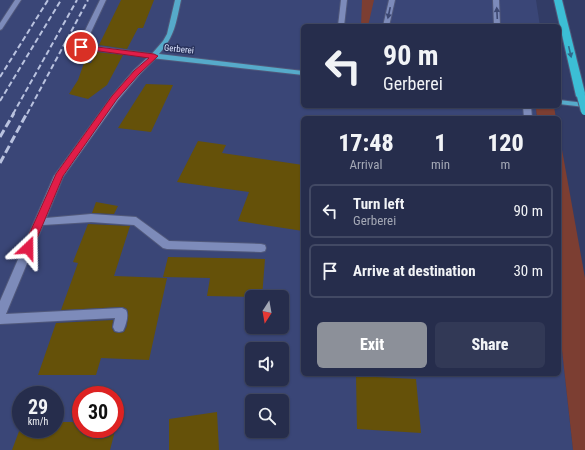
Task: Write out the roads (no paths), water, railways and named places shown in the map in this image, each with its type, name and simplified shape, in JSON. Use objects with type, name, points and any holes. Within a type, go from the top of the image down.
[{"type":"highway","points":[[558,0],[585,111]]},
{"type":"main road","points":[[154,56],[166,42],[170,34],[178,0]]},
{"type":"main road","name":"Gerberei","points":[[154,56],[301,73]]},
{"type":"main road","points":[[561,102],[582,98]]},
{"type":"street","points":[[0,28],[18,0]]},
{"type":"street","name":"Gerberei","points":[[103,0],[81,47],[154,56]]},
{"type":"street","points":[[342,24],[344,0]]},
{"type":"street","points":[[386,24],[392,0]]},
{"type":"street","points":[[496,0],[497,24]]},
{"type":"street","points":[[0,314],[59,176],[115,98],[137,72],[154,56]]},
{"type":"street","points":[[39,222],[91,218],[136,221],[167,245],[261,248]]},
{"type":"street","points":[[0,318],[122,313],[119,327]]},
{"type":"railway","points":[[0,77],[48,0]]},
{"type":"railway","points":[[0,101],[61,0]]},
{"type":"railway","points":[[13,114],[77,0]]},
{"type":"railway","points":[[27,114],[88,0]]},
{"type":"railway","points":[[0,137],[14,113]]},
{"type":"railway","points":[[0,163],[27,113]]}]
